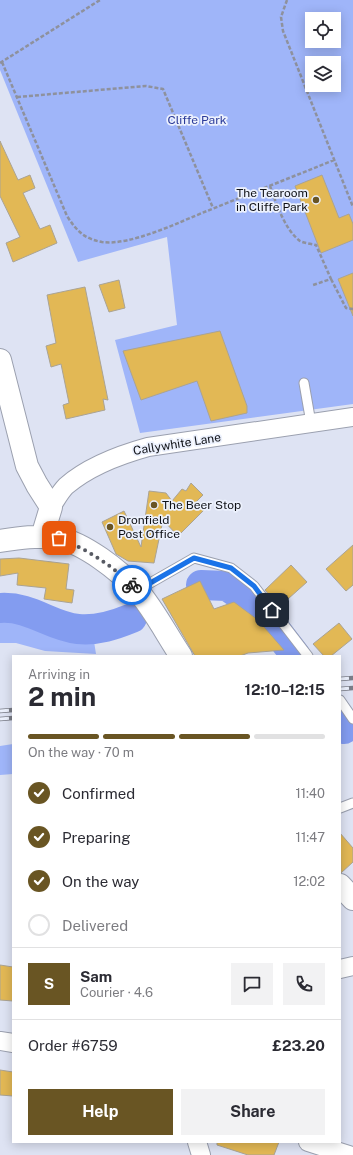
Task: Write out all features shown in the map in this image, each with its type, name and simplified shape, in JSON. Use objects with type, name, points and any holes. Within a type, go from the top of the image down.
[{"type":"main road","points":[[0,360],[27,466],[37,485],[51,506]]},
{"type":"main road","name":"Callywhite Lane","points":[[42,537],[51,506]]},
{"type":"main road","points":[[0,541],[42,537],[59,538],[77,545],[110,566],[138,590],[180,655]]},
{"type":"street","name":"Callywhite Lane","points":[[51,506],[65,487],[80,476],[101,463],[126,453],[148,447],[353,417]]},
{"type":"street","points":[[341,969],[353,966]]},
{"type":"street","points":[[0,1041],[12,1043]]},
{"type":"street","points":[[197,1143],[201,1155]]},
{"type":"street","points":[[311,1143],[349,1155]]},
{"type":"lane","points":[[304,383],[311,423]]},
{"type":"lane","points":[[138,590],[194,558],[231,568],[254,586],[307,655]]},
{"type":"lane","points":[[341,701],[353,719]]},
{"type":"lane","points":[[341,808],[353,803]]},
{"type":"path","points":[[100,0],[1,63],[17,97],[67,216],[76,230],[87,238],[103,242],[122,241],[158,230],[334,160]]},
{"type":"path","points":[[287,0],[281,17],[283,31],[353,207]]},
{"type":"path","points":[[17,97],[146,86],[163,89],[213,208]]},
{"type":"path","points":[[270,186],[277,206],[287,225],[301,241],[316,245],[346,308],[353,309]]},
{"type":"path","points":[[313,285],[331,278]]},
{"type":"green space","name":"Cliffe Park","points":[[0,0],[353,0],[353,404],[140,433],[115,340],[177,325],[167,237],[78,262],[0,70]]},
{"type":"green space","points":[[0,608],[27,610],[48,620],[90,616],[96,654],[45,651],[16,643],[0,643]]},
{"type":"green space","points":[[12,744],[12,774],[0,775],[0,746]]},
{"type":"building","points":[[0,141],[18,180],[30,175],[35,188],[23,193],[40,229],[50,225],[57,243],[13,262],[6,243],[20,237],[0,196]]},
{"type":"building","name":"The Tearoom in Cliffe Park","points":[[322,175],[339,218],[349,214],[353,224],[353,240],[321,253],[295,186]]},
{"type":"building","points":[[353,273],[353,316],[338,279]]},
{"type":"building","points":[[119,280],[125,308],[109,312],[99,285]]},
{"type":"building","points":[[85,287],[108,400],[103,399],[105,410],[66,419],[63,405],[69,403],[61,364],[51,367],[46,346],[56,343],[47,295]]},
{"type":"building","points":[[220,331],[247,406],[247,413],[211,421],[197,381],[141,400],[123,351]]},
{"type":"building","points":[[191,483],[203,495],[195,503],[204,510],[178,536],[163,520],[154,563],[128,561],[116,554],[102,522],[124,511],[141,547],[149,491],[166,493],[172,501],[182,489],[186,491]]},
{"type":"building","points":[[353,545],[353,585],[346,591],[326,569]]},
{"type":"building","points":[[19,558],[69,564],[66,589],[74,590],[72,603],[44,599],[46,588],[17,585],[18,573],[0,576],[0,559]]},
{"type":"building","points":[[291,565],[307,582],[279,607],[265,590]]},
{"type":"building","points":[[200,581],[214,609],[234,602],[258,620],[284,650],[248,653],[243,655],[194,655],[162,599]]},
{"type":"building","points":[[339,623],[352,639],[332,655],[323,655],[313,644]]},
{"type":"building","points":[[341,834],[353,848],[353,862],[341,873]]},
{"type":"building","points":[[0,965],[12,967],[12,1001],[0,1000]]},
{"type":"building","points":[[0,1070],[12,1072],[12,1096],[0,1095]]},
{"type":"building","points":[[217,1143],[279,1143],[274,1155],[248,1155],[217,1145]]},
{"type":"waterway","points":[[201,585],[227,586],[247,600],[266,617],[295,655]]},
{"type":"waterway","points":[[0,608],[21,610],[58,624],[78,629],[106,627],[132,618]]},
{"type":"waterway","points":[[341,724],[344,729]]},
{"type":"railway","points":[[341,679],[353,678]]},
{"type":"railway","points":[[341,689],[353,688]]},
{"type":"railway","points":[[0,711],[12,710]]},
{"type":"railway","points":[[0,719],[12,718]]},
{"type":"way so far","points":[[59,538],[77,545],[94,555],[110,566],[132,585]]},
{"type":"place","name":"The Tearoom in Cliffe Park","points":[[316,200]]},
{"type":"place","name":"The Beer Stop","points":[[154,505]]},
{"type":"place","name":"Dronfield Post Office","points":[[110,527]]},
{"type":"route","points":[[132,585],[138,590],[194,558],[231,568],[254,586],[272,610]]}]
